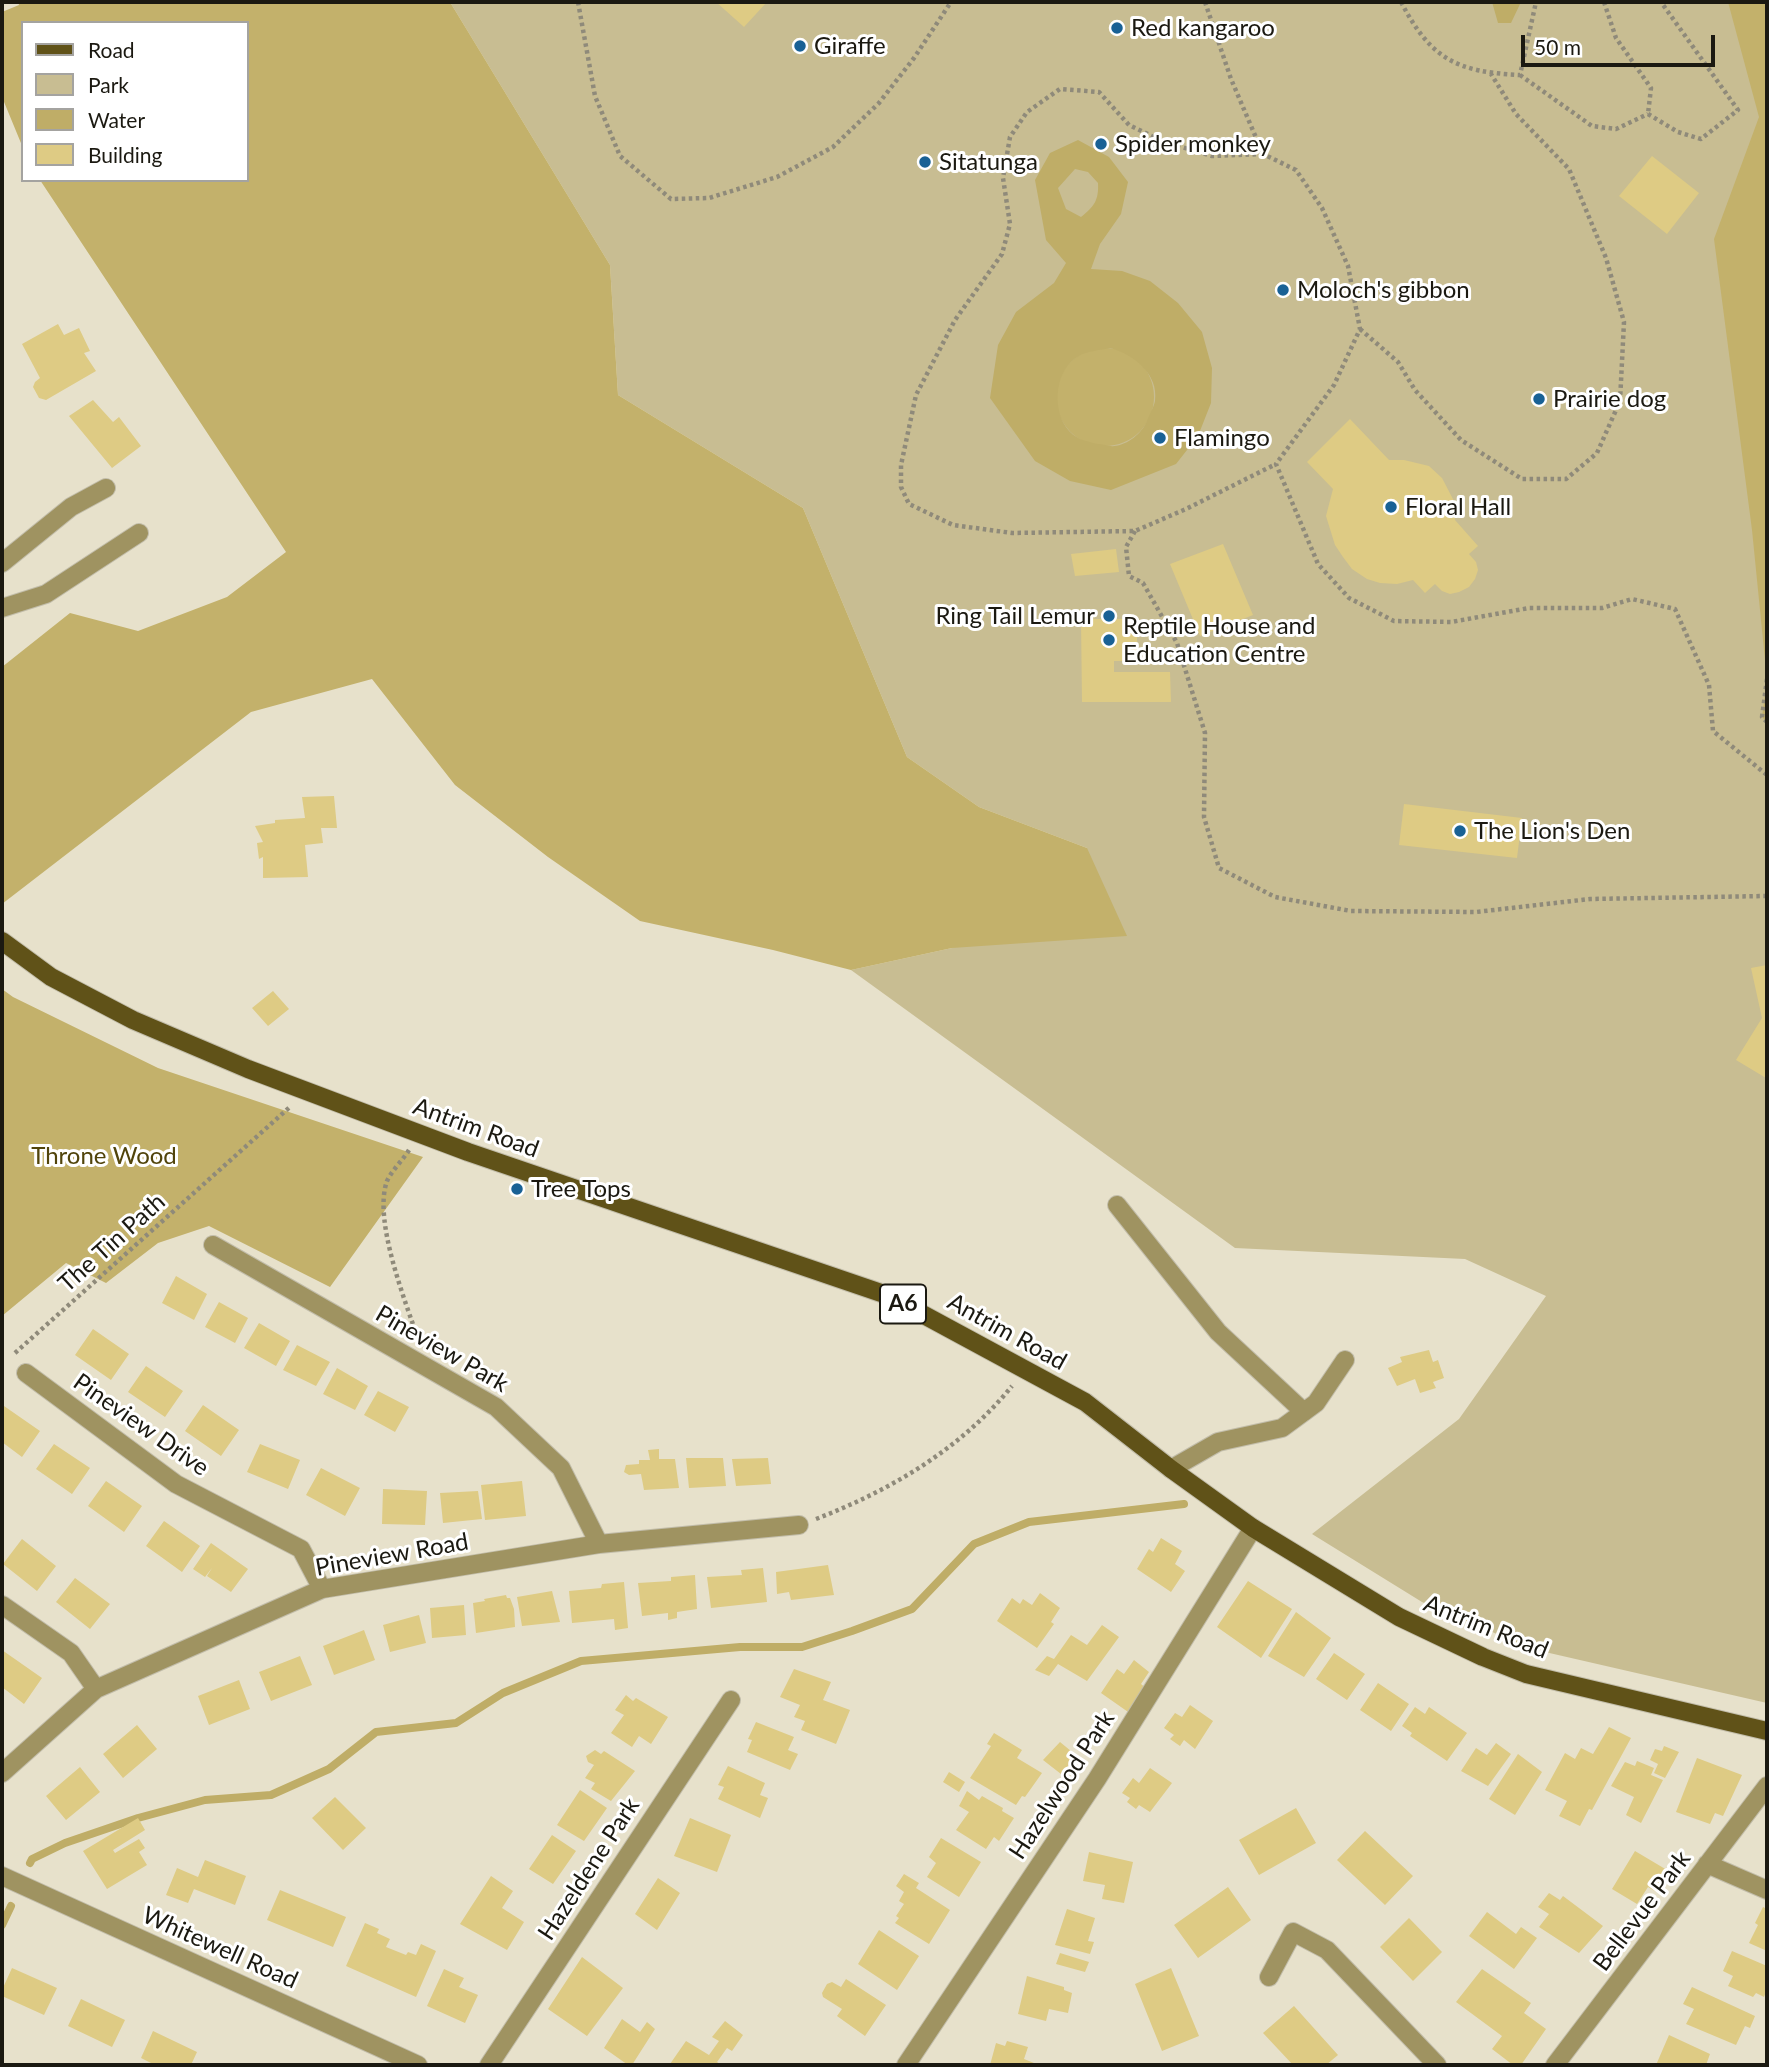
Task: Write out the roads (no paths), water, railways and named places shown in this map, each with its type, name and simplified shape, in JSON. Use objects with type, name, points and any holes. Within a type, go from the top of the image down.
[{"type":"main road","name":"Antrim Road","points":[[2,941],[51,977],[133,1020],[248,1069],[418,1133],[887,1295],[1085,1402],[1253,1528],[1399,1617],[1483,1657],[1526,1674],[1767,1731]]},
{"type":"street","points":[[2,563],[71,507],[106,488]]},
{"type":"street","points":[[6,615],[46,594],[139,533]]},
{"type":"street","points":[[1117,1205],[1218,1332],[1304,1412]]},
{"type":"street","name":"Pineview Park","points":[[213,1245],[496,1407],[561,1468],[599,1544]]},
{"type":"street","points":[[1171,1469],[1218,1442],[1282,1428],[1316,1403],[1345,1360]]},
{"type":"street","name":"Pineview Drive","points":[[26,1373],[176,1484],[301,1549],[322,1589]]},
{"type":"street","name":"Pineview Road","points":[[2,1773],[96,1689],[322,1589],[599,1544],[799,1525]]},
{"type":"street","name":"Hazelwood Park","points":[[906,2065],[1097,1779],[1253,1528]]},
{"type":"street","points":[[2,1605],[71,1653],[96,1689]]},
{"type":"street","name":"Hazeldene Park","points":[[489,2065],[731,1700]]},
{"type":"street","name":"Bellevue Park","points":[[1555,2065],[1767,1786]]},
{"type":"street","points":[[1707,1864],[1767,1890]]},
{"type":"street","name":"Whitewell Road","points":[[2,1876],[418,2065]]},
{"type":"street","points":[[1269,1977],[1293,1932],[1327,1950],[1437,2065]]},
{"type":"water","points":[[1492,2],[1521,2],[1511,23],[1498,23]]},
{"type":"water","points":[[1078,140],[1109,157],[1128,182],[1121,214],[1100,244],[1091,269],[1122,271],[1150,281],[1178,303],[1202,332],[1212,368],[1211,403],[1198,436],[1176,464],[1111,490],[1070,481],[1035,461],[990,398],[998,345],[1016,312],[1054,283],[1066,263],[1046,240],[1035,180],[1050,153]],"holes":[[[1075,169],[1088,172],[1098,183],[1095,203],[1081,217],[1066,209],[1058,188]],[[1110,348],[1127,355],[1143,367],[1149,374],[1155,391],[1154,406],[1142,430],[1129,441],[1112,446],[1076,437],[1062,419],[1058,399],[1061,379],[1071,362],[1086,353]]]},
{"type":"waterway","points":[[30,1863],[32,1859],[65,1843],[138,1818],[205,1800],[271,1795],[329,1769],[376,1732],[456,1723],[503,1693],[581,1661],[740,1647],[802,1647],[912,1609],[974,1544],[1029,1522],[1184,1504]]},
{"type":"waterway","points":[[2,1925],[11,1906]]},
{"type":"place","name":"Red kangaroo","points":[[1117,28]]},
{"type":"place","name":"Giraffe","points":[[800,46]]},
{"type":"place","name":"Spider monkey","points":[[1101,144]]},
{"type":"place","name":"Sitatunga","points":[[925,162]]},
{"type":"place","name":"Moloch's gibbon","points":[[1283,290]]},
{"type":"place","name":"Prairie dog","points":[[1539,399]]},
{"type":"place","name":"Flamingo","points":[[1160,438]]},
{"type":"place","name":"Floral Hall","points":[[1391,507]]},
{"type":"place","name":"Ring Tail Lemur","points":[[1109,616]]},
{"type":"place","name":"Reptile House and Education Centre","points":[[1109,640]]},
{"type":"place","name":"The Lion's Den","points":[[1460,831]]},
{"type":"place","name":"Tree Tops","points":[[517,1189]]},
{"type":"park label","name":"Throne Wood","points":[[104,1156]]}]
